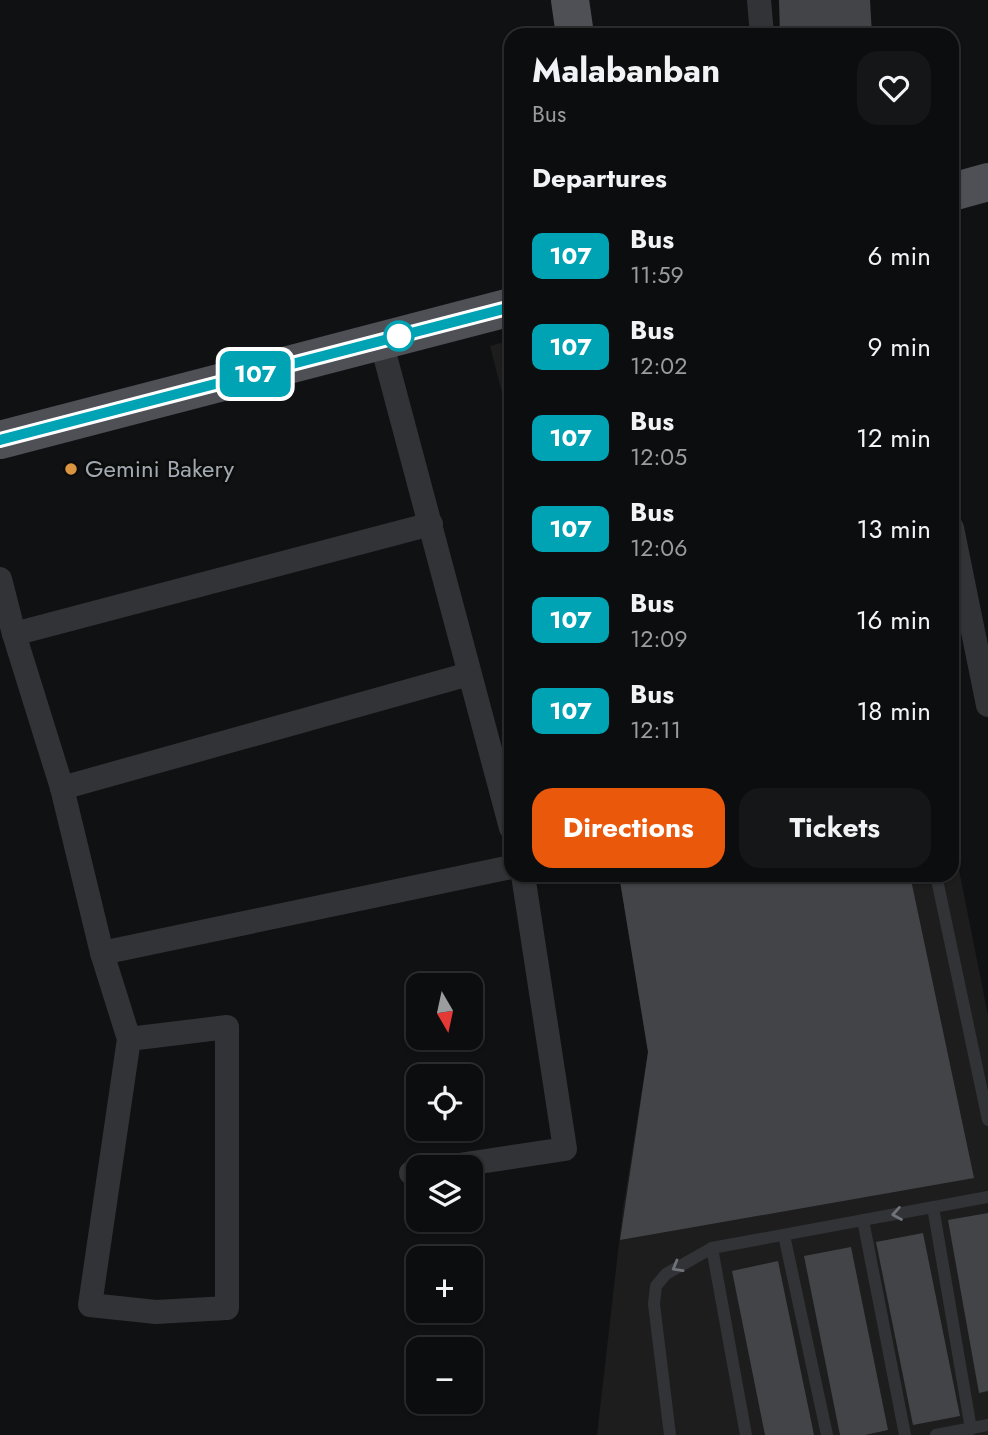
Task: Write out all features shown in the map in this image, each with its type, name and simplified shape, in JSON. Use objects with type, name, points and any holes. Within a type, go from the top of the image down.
[{"type":"main road","points":[[570,0],[574,28]]},
{"type":"main road","points":[[959,190],[988,182]]},
{"type":"main road","points":[[0,440],[381,341],[504,314]]},
{"type":"street","points":[[759,0],[761,28]]},
{"type":"street","points":[[381,341],[504,802]]},
{"type":"street","points":[[14,634],[431,524]]},
{"type":"street","points":[[959,562],[988,705]]},
{"type":"street","points":[[0,579],[14,634],[62,788],[102,953],[129,1039],[90,1305],[156,1312],[227,1308],[227,1027],[129,1039]]},
{"type":"street","points":[[62,788],[469,674]]},
{"type":"street","points":[[102,953],[504,868]]},
{"type":"street","points":[[483,1161],[565,1149],[524,882]]},
{"type":"lane","points":[[937,882],[988,1120]]},
{"type":"lane","points":[[670,1435],[654,1304],[656,1286],[666,1274],[712,1248],[988,1198]]},
{"type":"lane","points":[[933,1208],[971,1429]]},
{"type":"lane","points":[[863,1220],[905,1435]]},
{"type":"lane","points":[[784,1235],[827,1435]]},
{"type":"lane","points":[[712,1248],[746,1435]]},
{"type":"lane","points":[[936,1435],[988,1425]]},
{"type":"shaded area","points":[[504,342],[504,401],[490,346]]},
{"type":"shaded area","points":[[959,870],[988,1015],[988,1435],[597,1435],[623,1208],[648,1052],[620,882],[959,882]]},
{"type":"building","points":[[779,0],[870,0],[872,28],[780,28]]},
{"type":"building","points":[[620,882],[911,882],[974,1178],[620,1240],[648,1052]]},
{"type":"building","points":[[988,1213],[988,1391],[979,1393],[948,1220]]},
{"type":"building","points":[[923,1233],[960,1416],[913,1425],[876,1242]]},
{"type":"building","points":[[851,1247],[888,1430],[865,1435],[840,1435],[804,1256]]},
{"type":"building","points":[[778,1261],[814,1435],[765,1435],[732,1271]]},
{"type":"bus line","name":"107","points":[[0,440],[504,309]]},
{"type":"place","name":"Gemini Bakery","points":[[71,469]]}]
